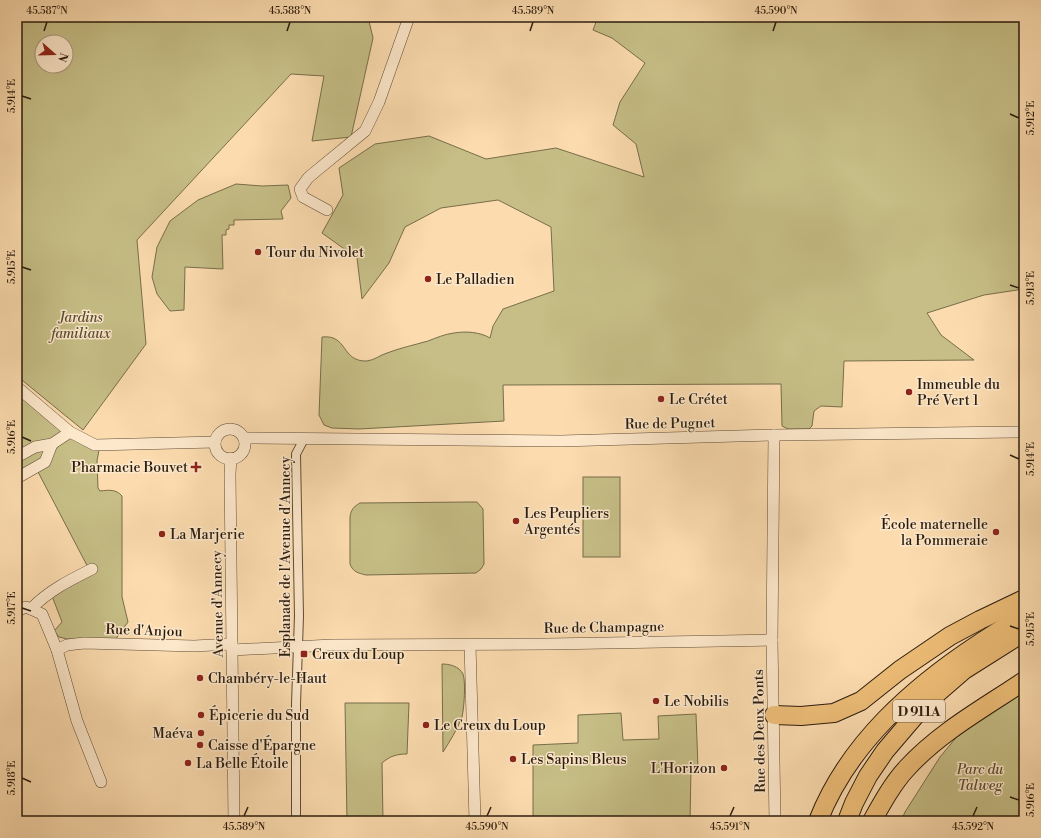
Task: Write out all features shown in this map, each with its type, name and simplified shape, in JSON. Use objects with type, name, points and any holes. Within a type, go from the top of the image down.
[{"type":"main road","points":[[774,715],[801,716],[834,713],[861,701],[900,670],[950,636],[1024,599]]},
{"type":"main road","name":"D 911A","points":[[818,821],[833,788],[863,745],[881,723],[909,696],[953,661],[1012,622],[1024,616]]},
{"type":"main road","name":"D 911A","points":[[847,821],[854,803],[868,776],[885,751],[926,704],[964,670],[1024,632]]},
{"type":"main road","points":[[872,821],[886,795],[906,768],[937,740],[1024,681]]},
{"type":"street","points":[[327,210],[303,197],[300,189],[311,175],[365,131],[379,102],[409,17]]},
{"type":"street","points":[[17,387],[70,432],[95,445],[216,442]]},
{"type":"street","points":[[228,429],[238,431],[244,438],[245,443],[243,451],[236,457],[227,458],[219,454],[216,442],[220,433],[228,429]]},
{"type":"street","points":[[17,457],[35,447],[52,444],[70,432]]},
{"type":"street","name":"Rue de Pugnet","points":[[304,439],[561,441],[774,435],[1024,432]]},
{"type":"street","points":[[772,640],[774,435]]},
{"type":"street","points":[[244,438],[304,439]]},
{"type":"street","name":"Esplanade de l'Avenue d'Annecy","points":[[296,821],[296,704],[299,616],[296,454],[304,439]]},
{"type":"street","points":[[17,478],[45,462],[52,444]]},
{"type":"street","name":"Avenue d'Annecy","points":[[231,458],[234,821]]},
{"type":"street","points":[[31,609],[38,601],[67,581],[92,569]]},
{"type":"street","points":[[17,612],[26,607],[42,614],[57,650],[77,721],[101,782]]},
{"type":"street","name":"Rue de Champagne","points":[[232,647],[772,640]]},
{"type":"street","name":"Rue des Deux Ponts","points":[[772,640],[775,821]]},
{"type":"street","name":"Rue d'Anjou","points":[[57,650],[67,645],[84,643],[232,647]]},
{"type":"street","points":[[470,644],[474,821]]},
{"type":"green space","name":"Jardins familiaux","points":[[23,17],[368,17],[373,38],[351,137],[312,141],[324,76],[291,74],[137,240],[146,344],[83,430],[17,376],[17,29]]},
{"type":"green space","points":[[598,17],[1024,17],[1024,289],[984,295],[927,313],[941,335],[974,360],[844,361],[842,407],[821,406],[814,411],[812,426],[809,429],[788,429],[782,426],[781,384],[503,385],[504,421],[359,429],[332,428],[324,425],[319,415],[322,337],[330,337],[336,340],[353,357],[359,360],[367,361],[373,360],[392,351],[451,334],[473,332],[490,338],[493,326],[503,309],[554,291],[551,227],[498,200],[441,208],[405,227],[389,263],[362,299],[357,258],[322,233],[343,195],[339,168],[375,144],[429,136],[486,159],[556,148],[644,177],[636,144],[613,125],[620,102],[645,63],[612,38],[593,30]]},
{"type":"green space","points":[[236,184],[262,186],[288,185],[291,198],[281,211],[283,219],[234,220],[234,225],[229,225],[229,229],[226,230],[226,235],[222,235],[223,269],[185,267],[184,310],[170,311],[157,294],[152,277],[157,247],[170,221],[198,200]]},
{"type":"green space","points":[[17,391],[99,450],[97,461],[98,488],[100,491],[115,491],[122,496],[122,597],[128,622],[115,640],[67,639],[59,637],[54,631],[62,622],[52,596],[92,575],[37,470],[17,482]]},
{"type":"green space","points":[[583,477],[620,477],[620,557],[583,557]]},
{"type":"green space","points":[[477,502],[483,509],[484,564],[476,573],[366,575],[356,572],[351,567],[350,517],[353,509],[360,503]]},
{"type":"green space","points":[[442,664],[454,666],[461,671],[464,678],[465,689],[462,717],[456,731],[443,752]]},
{"type":"green space","name":"Parc du Talweg","points":[[1024,689],[1024,821],[901,821],[905,812],[940,757],[960,733]]},
{"type":"green space","points":[[345,703],[409,703],[407,754],[394,756],[382,763],[383,821],[347,821]]},
{"type":"green space","points":[[621,713],[623,740],[659,739],[658,716],[696,714],[698,768],[691,768],[690,821],[533,821],[533,745],[578,743],[578,715]]},
{"type":"place","name":"Tour du Nivolet","points":[[258,252]]},
{"type":"place","name":"Le Palladien","points":[[428,279]]},
{"type":"place","name":"Immeuble du Pré Vert 1","points":[[909,392]]},
{"type":"place","name":"Le Crétet","points":[[661,399]]},
{"type":"place","name":"Pharmacie Bouvet","points":[[196,467]]},
{"type":"place","name":"Les Peupliers Argentés","points":[[516,521]]},
{"type":"place","name":"École maternelle la Pommeraie","points":[[996,532]]},
{"type":"place","name":"La Marjerie","points":[[162,534]]},
{"type":"place","name":"Creux du Loup","points":[[304,654]]},
{"type":"place","name":"Chambéry-le-Haut","points":[[200,678]]},
{"type":"place","name":"Le Nobilis","points":[[656,701]]},
{"type":"place","name":"Épicerie du Sud","points":[[201,715]]},
{"type":"place","name":"Le Creux du Loup","points":[[426,725]]},
{"type":"place","name":"Maéva","points":[[201,733]]},
{"type":"place","name":"Caisse d'Épargne","points":[[200,745]]},
{"type":"place","name":"Les Sapins Bleus","points":[[513,759]]},
{"type":"place","name":"La Belle Étoile","points":[[188,763]]},
{"type":"place","name":"L'Horizon","points":[[724,768]]}]
